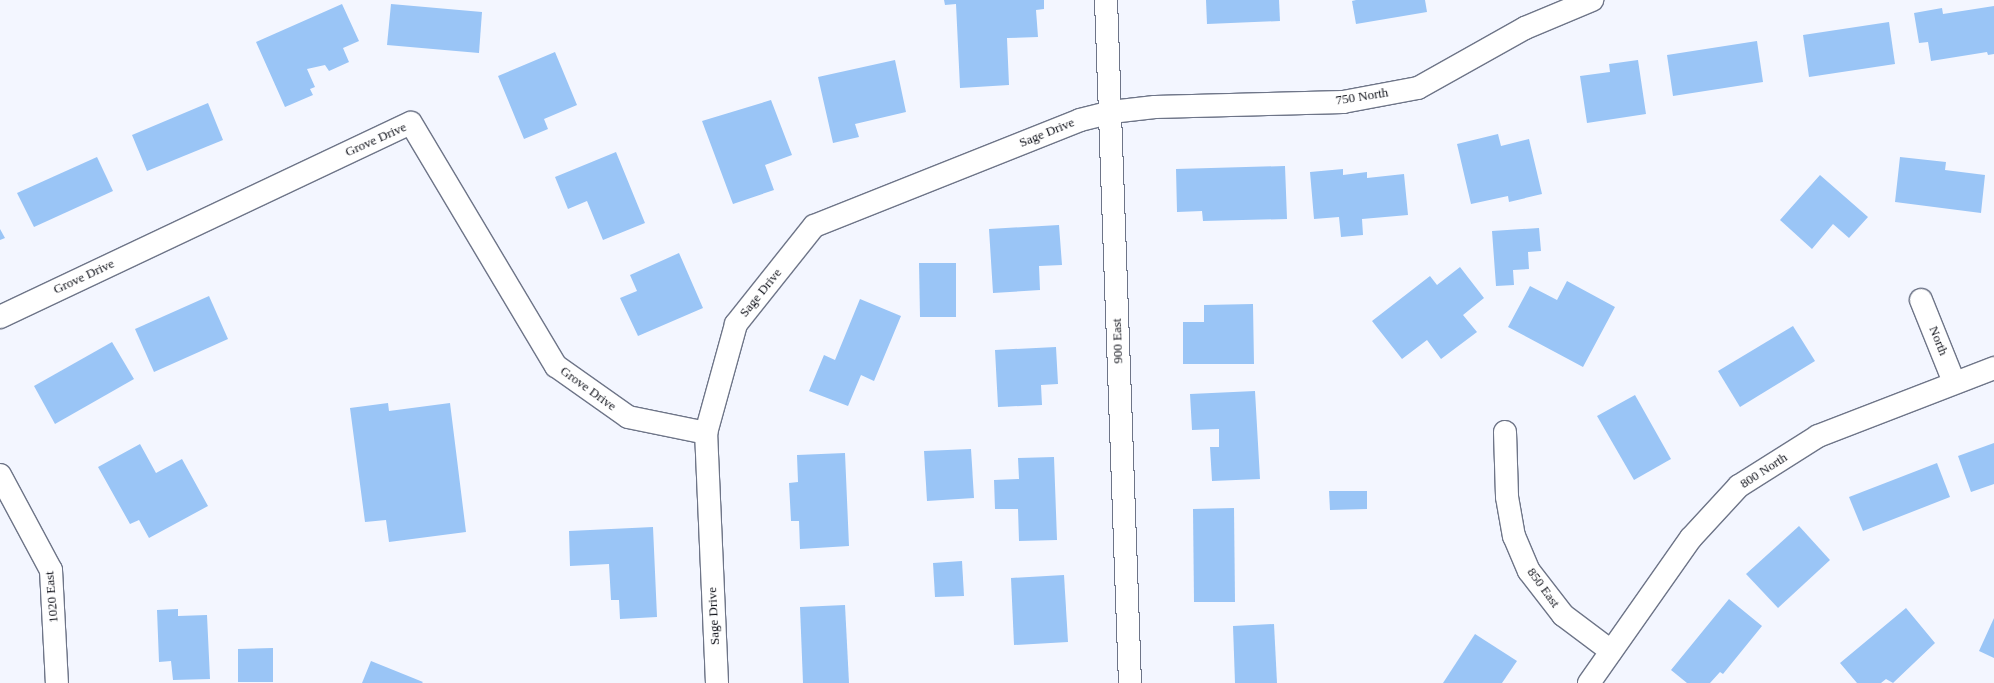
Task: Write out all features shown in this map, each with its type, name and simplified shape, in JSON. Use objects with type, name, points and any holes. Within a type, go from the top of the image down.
[{"type":"street","name":"900 East","points":[[1106,0],[1130,683]]},
{"type":"street","name":"750 North","points":[[1111,112],[1155,107],[1343,102],[1418,88],[1525,28],[1592,0]]},
{"type":"street","name":"Sage Drive","points":[[718,683],[706,433],[736,324],[814,226],[1080,120],[1111,112]]},
{"type":"street","name":"Grove Drive","points":[[0,317],[411,123],[556,366],[628,418],[706,433]]},
{"type":"street","name":"North","points":[[1921,300],[1954,382]]},
{"type":"street","name":"800 North","points":[[1588,683],[1691,538],[1739,486],[1818,436],[1954,382],[1994,368]]},
{"type":"street","name":"850 East","points":[[1505,432],[1507,497],[1514,536],[1529,571],[1563,615],[1611,651]]},
{"type":"street","name":"1020 East","points":[[0,475],[51,570],[57,683]]},
{"type":"building","points":[[944,0],[1044,0],[1044,9],[1036,10],[1038,37],[1007,38],[1009,85],[960,88],[956,4],[945,5]]},
{"type":"building","points":[[1206,0],[1279,0],[1280,21],[1207,24]]},
{"type":"building","points":[[1425,0],[1427,12],[1356,24],[1352,1]]},
{"type":"building","points":[[342,4],[359,41],[343,48],[349,62],[329,71],[325,65],[307,69],[315,87],[310,89],[313,95],[285,107],[256,42]]},
{"type":"building","points":[[391,4],[482,12],[479,53],[387,45]]},
{"type":"building","points":[[1994,6],[1994,54],[1988,55],[1987,52],[1931,61],[1928,42],[1919,43],[1914,13],[1942,8],[1943,14]]},
{"type":"building","points":[[1889,22],[1895,64],[1809,77],[1803,35]]},
{"type":"building","points":[[1757,41],[1763,82],[1673,96],[1667,55]]},
{"type":"building","points":[[555,52],[577,105],[544,119],[548,129],[524,139],[498,76]]},
{"type":"building","points":[[895,60],[906,112],[855,124],[859,137],[833,143],[818,77]]},
{"type":"building","points":[[1638,60],[1646,114],[1587,123],[1580,76],[1610,72],[1609,64]]},
{"type":"building","points":[[771,100],[792,155],[765,165],[774,190],[733,204],[702,121]]},
{"type":"building","points":[[208,103],[223,140],[147,171],[132,135]]},
{"type":"building","points":[[1498,134],[1501,146],[1529,139],[1542,194],[1509,202],[1508,196],[1471,204],[1457,144]]},
{"type":"building","points":[[616,152],[645,223],[603,240],[587,201],[568,209],[555,177]]},
{"type":"building","points":[[97,157],[113,191],[34,227],[17,193]]},
{"type":"building","points":[[1900,157],[1946,162],[1945,170],[1985,175],[1981,213],[1895,202]]},
{"type":"building","points":[[1285,166],[1287,219],[1203,221],[1202,211],[1177,212],[1176,169]]},
{"type":"building","points":[[1343,169],[1343,175],[1367,172],[1367,178],[1404,174],[1408,215],[1362,219],[1363,235],[1341,237],[1339,217],[1314,219],[1310,172]]},
{"type":"building","points":[[1820,175],[1868,217],[1849,238],[1833,224],[1812,249],[1780,220]]},
{"type":"building","points":[[1059,225],[1062,265],[1039,266],[1040,290],[993,293],[989,229]]},
{"type":"building","points":[[1539,228],[1541,251],[1528,252],[1529,269],[1513,270],[1514,285],[1496,286],[1492,231]]},
{"type":"building","points":[[0,229],[5,238],[0,240]]},
{"type":"building","points":[[679,253],[703,308],[638,336],[620,298],[637,291],[630,275]]},
{"type":"building","points":[[919,263],[956,263],[956,317],[920,317]]},
{"type":"building","points":[[1460,267],[1484,298],[1463,315],[1477,332],[1441,359],[1427,340],[1402,359],[1372,321],[1430,276],[1437,285]]},
{"type":"building","points":[[1567,281],[1615,307],[1583,367],[1508,327],[1530,286],[1557,300]]},
{"type":"building","points":[[209,296],[228,339],[154,372],[135,329]]},
{"type":"building","points":[[860,299],[901,316],[874,381],[861,375],[848,406],[809,391],[824,355],[835,360]]},
{"type":"building","points":[[1253,304],[1254,364],[1183,364],[1183,322],[1204,322],[1204,305]]},
{"type":"building","points":[[1793,326],[1815,361],[1740,407],[1718,371]]},
{"type":"building","points":[[112,342],[134,379],[55,424],[34,386]]},
{"type":"building","points":[[1056,347],[1058,384],[1041,385],[1042,405],[998,407],[995,350]]},
{"type":"building","points":[[1255,391],[1260,479],[1212,481],[1210,447],[1219,447],[1219,429],[1192,430],[1190,394]]},
{"type":"building","points":[[1635,395],[1671,459],[1634,480],[1597,416]]},
{"type":"building","points":[[388,403],[389,411],[450,403],[466,532],[389,542],[386,520],[365,522],[350,408]]},
{"type":"building","points":[[1994,443],[1994,484],[1971,492],[1958,456]]},
{"type":"building","points":[[140,444],[156,473],[182,459],[208,506],[149,538],[139,520],[130,524],[98,467]]},
{"type":"building","points":[[971,449],[974,498],[927,501],[924,451]]},
{"type":"building","points":[[845,453],[849,546],[800,549],[799,521],[791,521],[789,483],[798,482],[797,455]]},
{"type":"building","points":[[1054,457],[1057,540],[1019,541],[1018,509],[995,509],[994,480],[1019,479],[1018,458]]},
{"type":"building","points":[[1937,463],[1950,497],[1863,531],[1849,497]]},
{"type":"building","points":[[1329,491],[1367,491],[1367,509],[1330,510]]},
{"type":"building","points":[[1234,508],[1235,602],[1194,602],[1193,509]]},
{"type":"building","points":[[1799,526],[1830,560],[1778,608],[1746,574]]},
{"type":"building","points":[[653,527],[657,617],[620,619],[619,600],[611,600],[609,564],[570,566],[569,531]]},
{"type":"building","points":[[962,561],[964,596],[935,597],[933,563]]},
{"type":"building","points":[[1064,575],[1068,642],[1014,645],[1011,578]]},
{"type":"building","points":[[1729,599],[1762,626],[1723,674],[1720,672],[1710,683],[1687,683],[1671,670]]},
{"type":"building","points":[[845,605],[849,683],[803,683],[800,607]]},
{"type":"building","points":[[1906,608],[1935,643],[1893,683],[1886,679],[1881,683],[1857,683],[1840,663]]},
{"type":"building","points":[[178,609],[178,616],[207,615],[210,679],[173,680],[171,661],[159,662],[157,610]]},
{"type":"building","points":[[1994,618],[1994,658],[1979,651]]},
{"type":"building","points":[[1274,624],[1277,683],[1235,683],[1233,626]]},
{"type":"building","points":[[1475,634],[1517,661],[1502,683],[1443,683]]},
{"type":"building","points":[[273,648],[273,682],[238,682],[238,649]]},
{"type":"building","points":[[371,661],[423,682],[362,683]]}]
